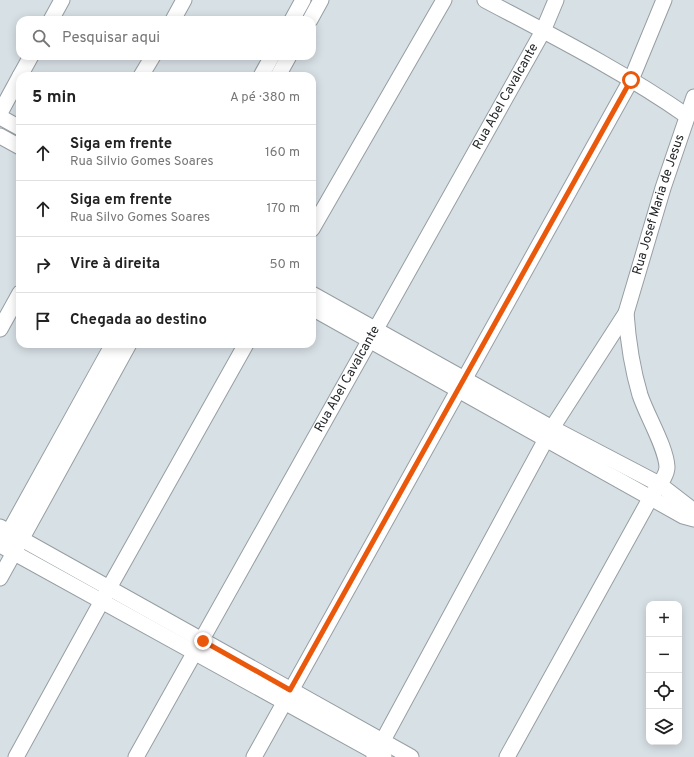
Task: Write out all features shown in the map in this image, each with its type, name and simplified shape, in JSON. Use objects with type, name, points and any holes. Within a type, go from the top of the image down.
[{"type":"street","points":[[53,16],[62,0]]},
{"type":"street","points":[[175,16],[184,0]]},
{"type":"street","points":[[316,222],[444,0]]},
{"type":"street","points":[[485,0],[631,80],[662,98],[687,116]]},
{"type":"street","name":"Rua Abel Cavalcante","points":[[136,757],[543,31],[556,0]]},
{"type":"street","points":[[254,757],[631,80],[664,0]]},
{"type":"street","points":[[297,16],[311,6]]},
{"type":"street","points":[[22,72],[29,60]]},
{"type":"street","points":[[143,72],[150,60]]},
{"type":"street","points":[[280,72],[287,60]]},
{"type":"street","points":[[0,113],[16,83]]},
{"type":"street","name":"Rua Josef Maria de Jesus","points":[[626,313],[638,268],[694,97]]},
{"type":"street","points":[[0,117],[16,126]]},
{"type":"street","points":[[0,136],[16,145]]},
{"type":"street","points":[[316,297],[372,335]]},
{"type":"street","points":[[0,329],[16,300]]},
{"type":"street","points":[[316,310],[372,335],[549,434],[694,511]]},
{"type":"street","points":[[379,752],[549,434],[626,313]]},
{"type":"street","points":[[507,757],[655,490],[665,476],[667,469],[665,456],[640,396],[628,344],[626,313]]},
{"type":"street","points":[[94,394],[111,348]]},
{"type":"street","points":[[0,578],[4,548],[10,533],[56,463],[94,394],[126,348]]},
{"type":"street","points":[[16,757],[105,594],[244,348]]},
{"type":"street","points":[[655,490],[683,516],[694,519]]},
{"type":"street","points":[[10,533],[105,594],[287,696],[379,752],[411,757]]},
{"type":"street","points":[[4,548],[105,594]]},
{"type":"route","points":[[203,641],[290,690],[631,80]]}]
